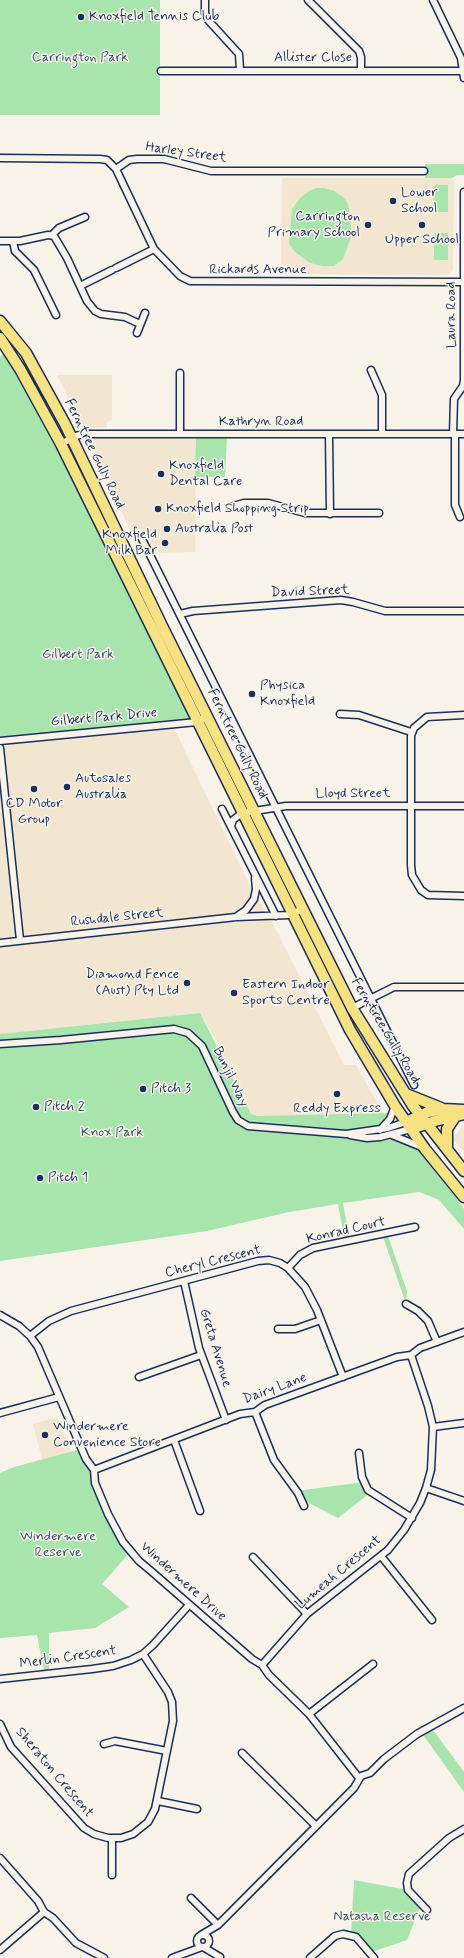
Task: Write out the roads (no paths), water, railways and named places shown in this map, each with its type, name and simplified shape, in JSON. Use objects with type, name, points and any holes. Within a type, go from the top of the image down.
[{"type":"main road","name":"Ferntree Gully Road","points":[[0,321],[26,353],[72,438],[121,542],[352,1008],[426,1124],[464,1171]]},
{"type":"main road","name":"Ferntree Gully Road","points":[[0,338],[20,368],[60,444],[350,1030],[408,1126],[464,1197]]},
{"type":"main road","points":[[111,548],[121,542]]},
{"type":"main road","points":[[406,1094],[431,1106],[443,1109],[464,1110]]},
{"type":"main road","points":[[408,1126],[420,1115],[443,1109]]},
{"type":"main road","points":[[408,1126],[426,1124],[460,1116]]},
{"type":"main road","points":[[447,1149],[447,1129],[460,1116]]},
{"type":"street","points":[[204,0],[205,13],[208,20],[239,54],[240,70]]},
{"type":"street","points":[[308,0],[359,51],[361,57],[361,70]]},
{"type":"street","points":[[433,0],[459,55],[464,71],[464,78]]},
{"type":"street","name":"Allister Close","points":[[161,71],[464,71]]},
{"type":"street","points":[[0,158],[100,159],[107,160],[116,169]]},
{"type":"street","name":"Harley Street","points":[[116,169],[129,160],[164,159],[211,171],[424,171]]},
{"type":"street","name":"Rickards Avenue","points":[[116,169],[154,249],[180,276],[194,282],[464,282]]},
{"type":"street","name":"Laura Road","points":[[460,517],[455,505],[454,399],[463,386],[464,380],[464,192]]},
{"type":"street","points":[[52,235],[58,228],[85,217]]},
{"type":"street","points":[[0,241],[12,241],[52,235],[57,238],[87,301],[95,311],[101,314],[125,317],[140,324]]},
{"type":"street","points":[[12,241],[15,250],[34,270],[56,315]]},
{"type":"street","points":[[80,286],[154,249]]},
{"type":"street","points":[[137,333],[145,313]]},
{"type":"street","points":[[371,370],[382,396],[382,434]]},
{"type":"street","points":[[180,373],[180,434]]},
{"type":"street","name":"Kathryn Road","points":[[60,444],[81,434],[464,434]]},
{"type":"street","points":[[330,434],[330,514]]},
{"type":"street","points":[[230,507],[244,503],[268,504],[301,513],[379,513]]},
{"type":"street","name":"Ferntree Gully Road","points":[[141,537],[414,1085]]},
{"type":"street","name":"David Street","points":[[180,614],[193,610],[341,600],[358,603],[385,611],[464,611]]},
{"type":"street","points":[[340,714],[359,714],[411,732]]},
{"type":"street","points":[[464,715],[427,716],[411,732],[410,806],[411,870],[418,887],[425,893],[432,895],[464,896]]},
{"type":"street","name":"Gilbert Park Drive","points":[[0,741],[198,722],[208,716]]},
{"type":"street","points":[[0,748],[20,940]]},
{"type":"street","name":"Lloyd Street","points":[[242,813],[275,807],[464,806]]},
{"type":"street","points":[[222,809],[276,916]]},
{"type":"street","name":"Ferntree Gully Road","points":[[231,826],[233,820],[242,813]]},
{"type":"street","points":[[236,917],[246,910],[254,899],[256,889],[255,875]]},
{"type":"street","name":"Rushdale Street","points":[[0,943],[236,917],[276,916],[292,914],[303,909]]},
{"type":"street","points":[[352,1008],[397,986],[464,987]]},
{"type":"street","name":"Bunjil Way","points":[[0,1044],[61,1040],[168,1028],[179,1030],[192,1036],[202,1046],[233,1112],[241,1123],[257,1128],[346,1134],[367,1138],[392,1135],[408,1126]]},
{"type":"street","points":[[380,1130],[390,1119],[395,1106]]},
{"type":"street","name":"Bunjil Way","points":[[346,1134],[408,1126]]},
{"type":"street","points":[[392,1135],[425,1149]]},
{"type":"street","name":"Konrad Court","points":[[288,1268],[305,1252],[313,1248],[415,1227]]},
{"type":"street","name":"Cheryl Crescent","points":[[30,1336],[43,1325],[64,1313],[263,1260],[280,1263],[288,1268],[305,1287],[321,1320],[343,1377]]},
{"type":"street","name":"Greta Avenue","points":[[184,1281],[202,1355],[226,1420]]},
{"type":"street","points":[[406,1304],[418,1310],[428,1321],[437,1342]]},
{"type":"street","name":"Windermere Drive","points":[[0,1315],[19,1326],[30,1336],[43,1359],[88,1462],[94,1470],[94,1481],[103,1502],[114,1527],[123,1542],[140,1561],[189,1605],[252,1659],[262,1665],[269,1675],[309,1714],[359,1778]]},
{"type":"street","points":[[278,1329],[295,1329],[321,1320]]},
{"type":"street","name":"Dairy Lane","points":[[94,1470],[243,1413],[255,1412],[265,1405],[397,1357],[410,1355],[420,1348],[464,1332]]},
{"type":"street","points":[[140,1377],[202,1355]]},
{"type":"street","name":"Lumeah Crescent","points":[[262,1665],[307,1614],[381,1556],[398,1538],[412,1518],[426,1488],[432,1459],[433,1426],[428,1406],[410,1355]]},
{"type":"street","points":[[0,1413],[59,1397]]},
{"type":"street","points":[[255,1412],[274,1460],[298,1493],[304,1506]]},
{"type":"street","points":[[433,1426],[464,1423]]},
{"type":"street","points":[[174,1440],[200,1511]]},
{"type":"street","points":[[358,1453],[362,1477],[368,1490],[412,1518]]},
{"type":"street","points":[[426,1488],[464,1501]]},
{"type":"street","points":[[381,1556],[432,1620]]},
{"type":"street","points":[[253,1557],[307,1614]]},
{"type":"street","name":"Merlin Crescent","points":[[0,1679],[104,1668],[122,1664],[144,1654],[159,1640],[189,1605]]},
{"type":"street","points":[[112,1875],[112,1839],[130,1835],[142,1828],[152,1816],[158,1801],[173,1721],[172,1702],[165,1686],[144,1654]]},
{"type":"street","points":[[309,1714],[373,1664]]},
{"type":"street","points":[[186,1953],[199,1937],[218,1925],[354,1788],[359,1778],[369,1774],[384,1759],[417,1734],[464,1708]]},
{"type":"street","name":"Sheraton Crescent","points":[[0,1724],[11,1747],[80,1824],[94,1834],[112,1839]]},
{"type":"street","points":[[104,1744],[115,1741],[167,1751]]},
{"type":"street","points":[[242,1753],[316,1826]]},
{"type":"street","points":[[158,1801],[197,1809]]},
{"type":"street","points":[[427,1910],[408,1890],[407,1883],[409,1874],[449,1838],[464,1829]]},
{"type":"street","points":[[0,1858],[38,1901],[44,1912],[53,1918],[76,1943],[100,1957]]},
{"type":"street","points":[[191,1898],[218,1925]]},
{"type":"street","points":[[0,1950],[44,1912]]},
{"type":"street","points":[[172,1958],[202,1947],[209,1942],[218,1925]]},
{"type":"street","points":[[310,1958],[335,1936],[343,1934],[356,1937],[374,1958]]},
{"type":"street","points":[[199,1937],[206,1936],[220,1958]]},
{"type":"street","points":[[199,1937],[198,1945],[220,1958]]},
{"type":"place","name":"Knoxfield Tennis Club","points":[[81,17]]},
{"type":"place","name":"Lower School","points":[[393,201]]},
{"type":"place","name":"Carrington Primary School","points":[[368,225]]},
{"type":"place","name":"Upper School","points":[[422,225]]},
{"type":"place","name":"Knoxfield Dental Care","points":[[161,474]]},
{"type":"place","name":"Knoxfield Shopping Strip","points":[[158,509]]},
{"type":"place","name":"Australia Post","points":[[167,529]]},
{"type":"place","name":"Knoxfield Milk Bar","points":[[165,543]]},
{"type":"place","name":"Physica Knoxfield","points":[[252,694]]},
{"type":"place","name":"Autosales Australia","points":[[67,787]]},
{"type":"place","name":"CD Motor Group","points":[[34,789]]},
{"type":"place","name":"Diamond Fence (Aust) Pty Ltd","points":[[187,983]]},
{"type":"place","name":"Eastern Indoor Sports Centre","points":[[234,993]]},
{"type":"place","name":"Pitch 3","points":[[143,1089]]},
{"type":"place","name":"Reddy Express","points":[[337,1094]]},
{"type":"place","name":"Pitch 2","points":[[36,1107]]},
{"type":"place","name":"Pitch 1","points":[[40,1178]]},
{"type":"place","name":"Windermere Convenience Store","points":[[45,1435]]},
{"type":"park label","name":"Carrington Park","points":[[80,58]]},
{"type":"park label","name":"Gilbert Park","points":[[78,655]]},
{"type":"park label","name":"Knox Park","points":[[112,1133]]},
{"type":"park label","name":"Windermere Reserve","points":[[58,1546]]},
{"type":"park label","name":"Natasha Reserve","points":[[382,1917]]}]
